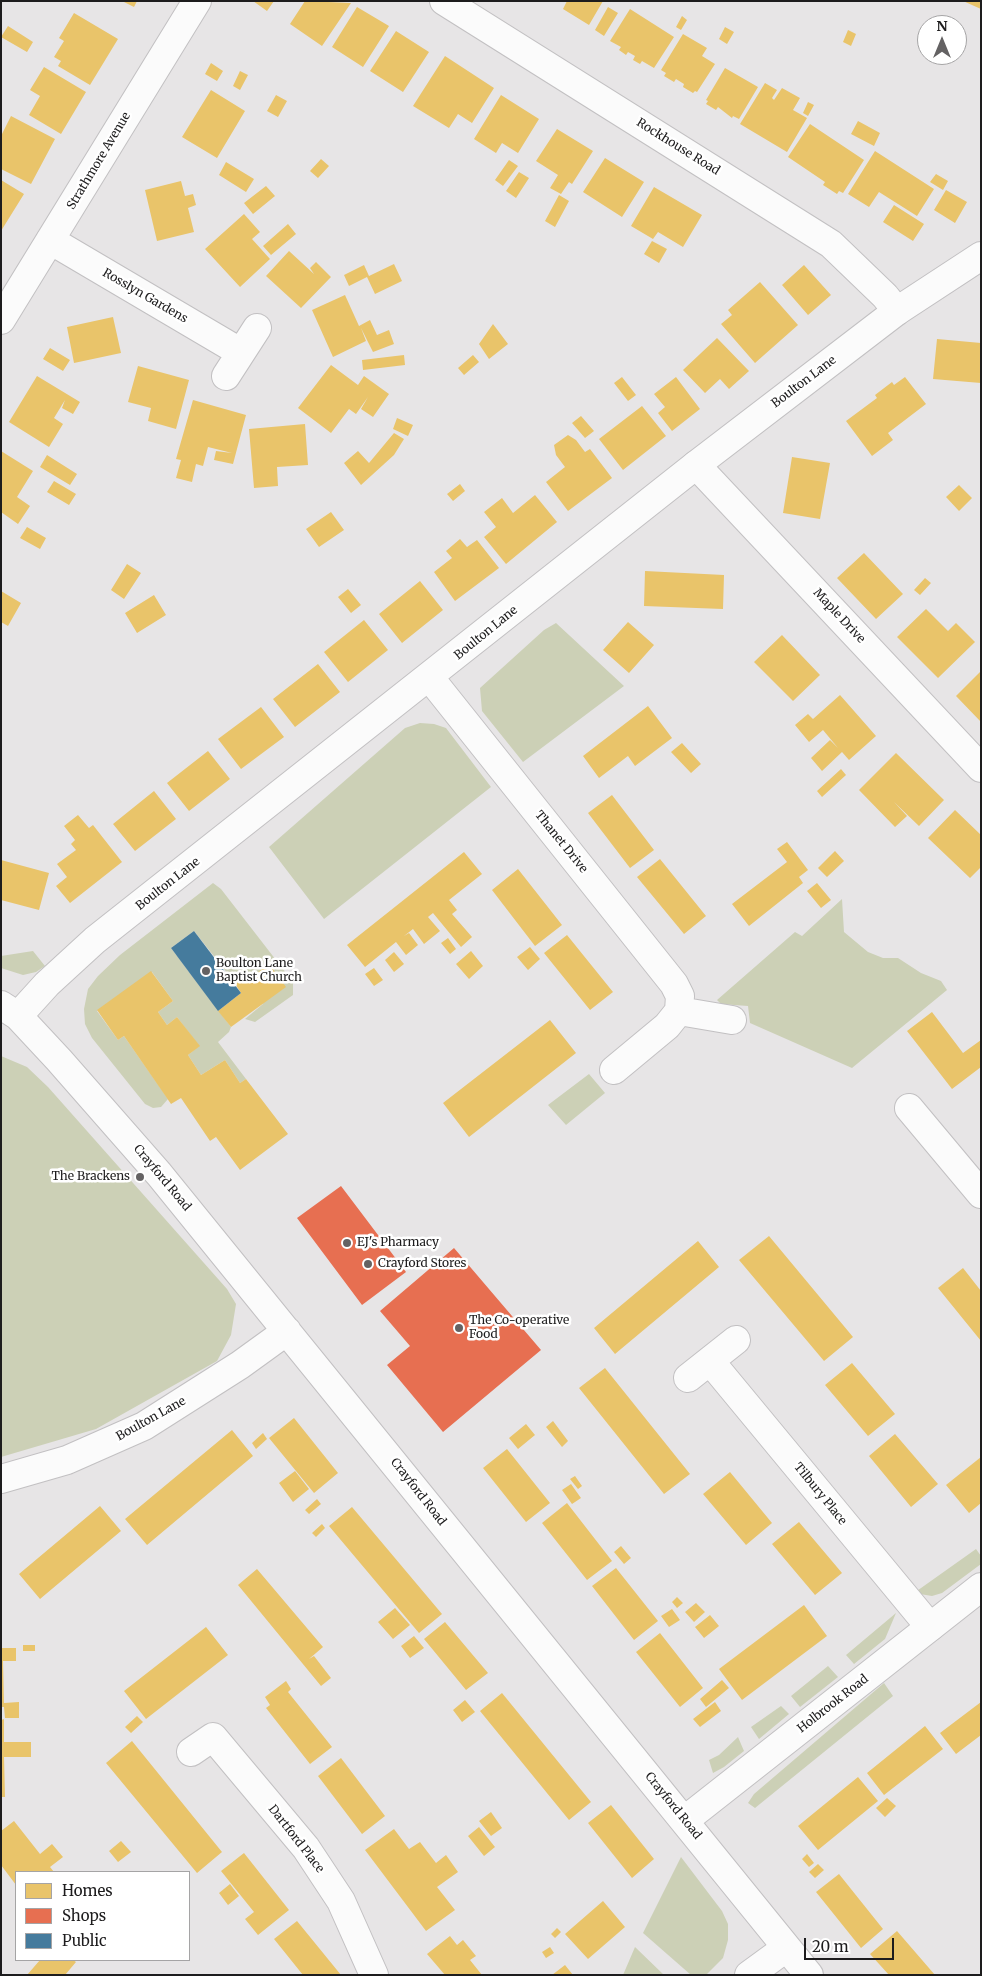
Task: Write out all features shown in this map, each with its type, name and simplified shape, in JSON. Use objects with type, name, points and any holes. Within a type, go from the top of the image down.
[{"type":"street","name":"Strathmore Avenue","points":[[1,320],[196,1]]},
{"type":"street","name":"Rockhouse Road","points":[[444,1],[832,244],[885,296],[897,311]]},
{"type":"street","name":"Rosslyn Gardens","points":[[50,240],[240,352]]},
{"type":"street","name":"Boulton Lane","points":[[7,1014],[47,984],[95,940],[430,678],[696,465],[897,311],[979,260]]},
{"type":"street","points":[[226,376],[257,328]]},
{"type":"street","name":"Maple Drive","points":[[696,465],[981,768]]},
{"type":"street","name":"Thanet Drive","points":[[430,678],[674,984],[680,996],[679,1012]]},
{"type":"street","points":[[614,1070],[667,1026],[679,1012],[732,1020]]},
{"type":"street","name":"Crayford Road","points":[[7,1014],[59,1060],[153,1166],[809,1975]]},
{"type":"street","points":[[909,1108],[981,1194]]},
{"type":"street","name":"Boulton Lane","points":[[1,1479],[67,1460],[144,1426],[240,1365],[287,1331]]},
{"type":"street","points":[[688,1378],[736,1340]]},
{"type":"street","name":"Tilbury Place","points":[[710,1361],[930,1627]]},
{"type":"street","name":"Holbrook Road","points":[[685,1820],[981,1588]]},
{"type":"street","name":"Dartford Place","points":[[191,1752],[214,1738],[306,1848],[341,1901],[374,1975]]},
{"type":"street","points":[[749,1975],[786,1948]]},
{"type":"green space","points":[[556,623],[624,686],[523,762],[482,711],[480,688],[544,630]]},
{"type":"green space","points":[[420,723],[434,724],[446,728],[491,787],[324,919],[269,847],[405,728]]},
{"type":"green space","points":[[213,883],[221,889],[293,982],[293,995],[255,1022],[245,1019],[263,1004],[269,965],[246,981],[240,973],[232,979],[194,931],[171,948],[231,1027],[229,1032],[218,1042],[246,1079],[240,1083],[225,1060],[201,1075],[188,1055],[199,1046],[177,1017],[167,1025],[158,1012],[173,1001],[152,972],[97,1011],[118,1040],[124,1036],[168,1099],[161,1107],[153,1108],[145,1104],[92,1038],[85,1024],[84,1009],[88,989],[98,976],[120,955]]},
{"type":"green space","points":[[842,899],[844,932],[868,952],[883,958],[898,958],[921,973],[941,981],[947,990],[852,1068],[750,1023],[748,1006],[721,1004],[717,1000],[795,932],[802,936]]},
{"type":"green space","points":[[33,951],[45,966],[36,972],[23,975],[1,968],[1,956]]},
{"type":"green space","points":[[1,1056],[27,1067],[48,1087],[227,1289],[236,1304],[231,1335],[217,1361],[96,1429],[1,1457]]},
{"type":"green space","points":[[589,1074],[605,1093],[566,1125],[548,1105]]},
{"type":"green space","points":[[976,1549],[981,1556],[981,1564],[942,1593],[932,1596],[914,1593]]},
{"type":"green space","points":[[896,1613],[885,1639],[854,1664],[846,1655]]},
{"type":"green space","points":[[828,1666],[838,1677],[800,1707],[791,1696]]},
{"type":"green space","points":[[884,1683],[893,1696],[755,1808],[748,1803],[754,1794]]},
{"type":"green space","points":[[781,1706],[789,1714],[759,1739],[751,1727]]},
{"type":"green space","points":[[738,1737],[744,1751],[713,1773],[709,1760],[719,1755]]},
{"type":"green space","points":[[681,1857],[722,1911],[728,1924],[728,1940],[723,1958],[706,1975],[691,1975],[643,1933]]},
{"type":"green space","points":[[635,1947],[664,1975],[623,1975]]},
{"type":"building: Homes","points":[[122,1],[137,1],[134,7]]},
{"type":"building: Homes","points":[[253,1],[274,1],[267,11]]},
{"type":"building: Homes","points":[[305,1],[351,3],[322,46],[290,24]]},
{"type":"building: Homes","points":[[567,1],[603,1],[589,25],[563,9]]},
{"type":"building: Homes","points":[[963,1],[981,1],[981,9]]},
{"type":"building: Homes","points":[[357,7],[389,26],[363,67],[332,47]]},
{"type":"building: Homes","points":[[608,7],[618,13],[604,36],[595,30]]},
{"type":"building: Homes","points":[[630,9],[674,37],[654,68],[642,61],[640,64],[633,60],[635,56],[628,52],[626,55],[619,50],[621,47],[610,41]]},
{"type":"building: Homes","points":[[74,13],[118,39],[90,85],[58,66],[61,61],[54,57],[64,41],[59,38]]},
{"type":"building: Homes","points":[[682,16],[687,20],[681,30],[676,27]]},
{"type":"building: Homes","points":[[8,26],[33,42],[27,52],[1,37]]},
{"type":"building: Homes","points":[[725,27],[734,32],[727,44],[719,39]]},
{"type":"building: Homes","points":[[848,30],[856,34],[851,46],[843,42]]},
{"type":"building: Homes","points":[[396,31],[429,52],[403,92],[370,71]]},
{"type":"building: Homes","points":[[683,34],[707,48],[702,56],[715,64],[697,92],[693,93],[683,87],[684,84],[676,79],[674,82],[664,76],[666,73],[661,70]]},
{"type":"building: Homes","points":[[445,56],[494,88],[472,123],[458,114],[449,128],[413,106]]},
{"type":"building: Homes","points":[[211,63],[223,71],[217,81],[205,74]]},
{"type":"building: Homes","points":[[44,67],[86,92],[61,134],[29,115],[40,96],[30,90]]},
{"type":"building: Homes","points":[[725,68],[758,87],[739,119],[733,116],[732,118],[718,107],[716,110],[706,104],[708,101],[706,100]]},
{"type":"building: Homes","points":[[240,71],[248,75],[240,90],[233,86]]},
{"type":"building: Homes","points":[[765,83],[777,90],[772,98],[774,100],[782,88],[800,98],[793,110],[807,118],[787,152],[740,124]]},
{"type":"building: Homes","points":[[211,90],[245,111],[217,158],[182,137]]},
{"type":"building: Homes","points":[[276,95],[287,101],[278,117],[267,111]]},
{"type":"building: Homes","points":[[501,95],[539,119],[518,153],[502,143],[496,153],[474,139]]},
{"type":"building: Homes","points":[[808,102],[814,105],[808,116],[803,113]]},
{"type":"building: Homes","points":[[11,116],[55,139],[31,184],[1,169],[1,136]]},
{"type":"building: Homes","points":[[858,121],[880,133],[874,146],[851,134]]},
{"type":"building: Homes","points":[[810,124],[864,160],[843,193],[839,191],[837,194],[823,185],[825,182],[788,157]]},
{"type":"building: Homes","points":[[557,129],[593,151],[572,184],[569,182],[561,194],[550,188],[558,175],[536,161]]},
{"type":"building: Homes","points":[[875,151],[934,189],[917,216],[879,192],[869,207],[848,194]]},
{"type":"building: Homes","points":[[605,158],[644,182],[622,217],[583,192]]},
{"type":"building: Homes","points":[[321,159],[329,166],[318,178],[310,171]]},
{"type":"building: Homes","points":[[509,160],[518,166],[503,186],[495,180]]},
{"type":"building: Homes","points":[[226,162],[254,179],[246,192],[219,175]]},
{"type":"building: Homes","points":[[519,172],[529,178],[516,198],[506,191]]},
{"type":"building: Homes","points":[[936,174],[948,181],[943,190],[930,182]]},
{"type":"building: Homes","points":[[1,180],[24,194],[1,231]]},
{"type":"building: Homes","points":[[181,181],[185,196],[193,194],[196,205],[188,208],[194,232],[157,241],[145,190]]},
{"type":"building: Homes","points":[[266,186],[275,196],[253,214],[244,203]]},
{"type":"building: Homes","points":[[654,187],[702,215],[683,247],[658,232],[653,239],[631,226]]},
{"type":"building: Homes","points":[[946,190],[967,202],[955,223],[934,210]]},
{"type":"building: Homes","points":[[559,195],[569,201],[555,227],[545,221]]},
{"type":"building: Homes","points":[[894,205],[924,224],[913,241],[883,222]]},
{"type":"building: Homes","points":[[244,214],[260,232],[252,239],[270,259],[240,287],[205,249]]},
{"type":"building: Homes","points":[[288,224],[296,234],[271,255],[263,246]]},
{"type":"building: Homes","points":[[652,241],[667,249],[659,263],[644,254]]},
{"type":"building: Homes","points":[[289,251],[314,274],[310,268],[316,262],[331,277],[301,308],[266,276]]},
{"type":"building: Homes","points":[[394,264],[402,281],[375,294],[367,277],[349,286],[344,275],[364,265],[369,276]]},
{"type":"building: Homes","points":[[804,265],[831,295],[808,315],[782,285]]},
{"type":"building: Homes","points":[[760,282],[798,325],[755,363],[721,324],[732,315],[728,310]]},
{"type":"building: Homes","points":[[345,295],[359,326],[370,320],[377,335],[389,330],[394,344],[373,352],[361,328],[366,341],[333,357],[312,310]]},
{"type":"building: Homes","points":[[113,317],[121,353],[74,363],[67,327]]},
{"type":"building: Homes","points":[[493,324],[508,344],[489,359],[479,344]]},
{"type":"building: Homes","points":[[717,338],[749,371],[729,389],[720,379],[705,393],[683,370]]},
{"type":"building: Homes","points":[[937,339],[981,343],[981,383],[933,379]]},
{"type":"building: Homes","points":[[50,348],[70,360],[63,371],[43,359]]},
{"type":"building: Homes","points":[[404,355],[405,365],[363,370],[362,360]]},
{"type":"building: Homes","points":[[473,355],[479,362],[464,375],[458,368]]},
{"type":"building: Homes","points":[[331,365],[358,385],[364,376],[389,394],[373,417],[361,409],[368,397],[356,414],[349,409],[331,433],[298,408]]},
{"type":"building: Homes","points":[[138,366],[189,380],[176,429],[148,421],[151,408],[128,402]]},
{"type":"building: Homes","points":[[37,376],[80,402],[73,414],[62,408],[65,400],[54,418],[63,424],[49,447],[9,422]]},
{"type":"building: Homes","points":[[622,377],[636,395],[628,401],[614,383]]},
{"type":"building: Homes","points":[[676,377],[700,409],[672,431],[658,413],[665,407],[654,394]]},
{"type":"building: Homes","points":[[905,377],[926,404],[888,433],[893,440],[872,456],[846,421],[877,398],[875,395],[892,382],[894,385]]},
{"type":"building: Homes","points":[[193,400],[246,415],[233,464],[214,460],[216,451],[232,453],[208,447],[203,466],[196,464],[192,482],[176,478],[181,460],[176,459]]},
{"type":"building: Homes","points":[[642,406],[666,436],[623,470],[599,439]]},
{"type":"building: Homes","points":[[581,416],[594,431],[585,438],[572,423]]},
{"type":"building: Homes","points":[[397,418],[413,425],[408,436],[393,429]]},
{"type":"building: Homes","points":[[305,424],[308,465],[277,467],[278,486],[254,488],[249,429]]},
{"type":"building: Homes","points":[[394,433],[404,439],[394,455],[361,485],[344,463],[358,451],[369,463]]},
{"type":"building: Homes","points":[[568,435],[576,440],[585,452],[590,449],[612,478],[568,511],[546,482],[565,467],[556,455],[554,445]]},
{"type":"building: Homes","points":[[1,451],[33,471],[17,497],[30,506],[18,524],[1,512]]},
{"type":"building: Homes","points":[[47,455],[77,474],[70,485],[40,467]]},
{"type":"building: Homes","points":[[792,457],[830,463],[820,519],[783,513]]},
{"type":"building: Homes","points":[[54,481],[76,494],[69,505],[47,492]]},
{"type":"building: Homes","points":[[460,484],[465,491],[453,501],[447,494]]},
{"type":"building: Homes","points":[[959,485],[972,498],[959,511],[946,497]]},
{"type":"building: Homes","points":[[535,495],[557,522],[506,564],[484,537],[496,527],[484,512],[502,498],[513,513]]},
{"type":"building: Homes","points":[[331,512],[344,530],[319,547],[306,529]]},
{"type":"building: Homes","points":[[27,527],[46,538],[40,549],[20,538]]},
{"type":"building: Homes","points":[[460,539],[467,547],[477,540],[499,568],[455,601],[434,572],[452,558],[446,551]]},
{"type":"building: Homes","points":[[864,553],[903,594],[876,619],[837,578]]},
{"type":"building: Homes","points":[[127,564],[141,573],[124,599],[111,590]]},
{"type":"building: Homes","points":[[645,571],[724,575],[723,609],[644,606]]},
{"type":"building: Homes","points":[[925,578],[931,583],[920,595],[914,590]]},
{"type":"building: Homes","points":[[420,581],[443,610],[402,643],[379,614]]},
{"type":"building: Homes","points":[[348,589],[361,605],[351,613],[338,597]]},
{"type":"building: Homes","points":[[1,591],[21,603],[8,626],[1,622]]},
{"type":"building: Homes","points":[[154,595],[166,615],[137,633],[125,613]]},
{"type":"building: Homes","points":[[926,609],[948,631],[956,623],[975,642],[938,678],[897,637]]},
{"type":"building: Homes","points":[[364,620],[388,650],[348,682],[324,652]]},
{"type":"building: Homes","points":[[628,622],[654,645],[629,673],[603,650]]},
{"type":"building: Homes","points":[[782,635],[820,675],[793,701],[754,662]]},
{"type":"building: Homes","points":[[318,664],[340,692],[295,727],[273,699]]},
{"type":"building: Homes","points":[[981,671],[981,722],[956,696]]},
{"type":"building: Homes","points":[[840,695],[876,736],[849,760],[842,752],[822,771],[811,758],[830,740],[838,748],[823,730],[809,742],[795,725],[808,714],[813,719]]},
{"type":"building: Homes","points":[[648,706],[672,738],[635,766],[628,756],[599,778],[583,756]]},
{"type":"building: Homes","points":[[261,707],[284,737],[241,769],[218,739]]},
{"type":"building: Homes","points":[[682,743],[701,764],[691,773],[671,752]]},
{"type":"building: Homes","points":[[208,751],[230,779],[189,811],[167,783]]},
{"type":"building: Homes","points":[[896,753],[944,800],[919,826],[894,802],[907,816],[895,827],[859,790]]},
{"type":"building: Homes","points":[[841,769],[846,775],[822,797],[817,791]]},
{"type":"building: Homes","points":[[154,791],[176,819],[135,851],[113,824]]},
{"type":"building: Homes","points":[[612,795],[654,850],[630,868],[588,813]]},
{"type":"building: Homes","points":[[955,810],[981,835],[981,867],[970,878],[928,838]]},
{"type":"building: Homes","points":[[78,815],[89,828],[93,825],[122,862],[70,903],[56,886],[67,877],[57,864],[76,850],[71,844],[75,840],[64,826]]},
{"type":"building: Homes","points":[[787,842],[808,870],[799,877],[803,883],[749,926],[732,904],[787,862],[777,849]]},
{"type":"building: Homes","points":[[835,851],[844,861],[827,877],[818,868]]},
{"type":"building: Homes","points":[[464,852],[482,874],[449,900],[457,910],[452,914],[472,937],[461,947],[433,913],[428,917],[440,931],[424,944],[413,929],[404,936],[409,933],[418,945],[406,955],[396,942],[365,967],[347,945]]},
{"type":"building: Homes","points":[[660,859],[706,916],[684,934],[637,877]]},
{"type":"building: Homes","points":[[1,860],[49,873],[39,910],[1,900]]},
{"type":"building: Homes","points":[[518,869],[562,925],[535,946],[492,890]]},
{"type":"building: Homes","points":[[817,883],[831,900],[821,908],[807,891]]},
{"type":"building: Homes","points":[[567,935],[613,992],[590,1010],[544,953]]},
{"type":"building: Homes","points":[[448,938],[456,949],[450,954],[441,943]]},
{"type":"building: Homes","points":[[530,947],[540,959],[528,970],[517,957]]},
{"type":"building: Homes","points":[[471,951],[483,966],[469,979],[456,964]]},
{"type":"building: Homes","points":[[394,952],[404,964],[394,972],[385,960]]},
{"type":"building: Homes","points":[[269,964],[286,987],[231,1027],[218,1011],[241,993],[232,979],[240,973],[246,981]]},
{"type":"building: Homes","points":[[374,968],[383,980],[374,986],[365,974]]},
{"type":"building: Homes","points":[[151,971],[173,1001],[158,1012],[167,1025],[177,1017],[200,1046],[188,1055],[201,1075],[225,1060],[240,1083],[246,1079],[288,1134],[240,1170],[216,1137],[210,1141],[181,1098],[171,1104],[124,1036],[118,1040],[97,1010]]},
{"type":"building: Homes","points":[[932,1012],[963,1053],[981,1040],[981,1067],[952,1089],[907,1031]]},
{"type":"building: Homes","points":[[550,1020],[576,1053],[469,1137],[443,1103]]},
{"type":"building: Homes","points":[[769,1236],[853,1337],[824,1361],[739,1260]]},
{"type":"building: Homes","points":[[698,1241],[719,1267],[615,1354],[594,1328]]},
{"type":"building: Homes","points":[[963,1268],[981,1291],[981,1341],[938,1288]]},
{"type":"building: Homes","points":[[852,1363],[895,1414],[868,1436],[825,1385]]},
{"type":"building: Homes","points":[[605,1368],[690,1474],[664,1494],[579,1388]]},
{"type":"building: Homes","points":[[294,1418],[338,1473],[314,1493],[269,1438]]},
{"type":"building: Homes","points":[[553,1421],[568,1441],[562,1447],[546,1427]]},
{"type":"building: Homes","points":[[526,1424],[535,1435],[518,1449],[509,1438]]},
{"type":"building: Homes","points":[[232,1430],[253,1456],[147,1545],[125,1519]]},
{"type":"building: Homes","points":[[263,1433],[267,1439],[256,1449],[252,1443]]},
{"type":"building: Homes","points":[[895,1434],[938,1484],[911,1507],[869,1456]]},
{"type":"building: Homes","points":[[507,1449],[550,1503],[526,1522],[483,1468]]},
{"type":"building: Homes","points":[[981,1457],[981,1503],[969,1513],[946,1485]]},
{"type":"building: Homes","points":[[295,1471],[309,1489],[293,1502],[279,1483]]},
{"type":"building: Homes","points":[[730,1472],[772,1523],[746,1545],[703,1494]]},
{"type":"building: Homes","points":[[575,1476],[582,1486],[578,1489],[570,1479]]},
{"type":"building: Homes","points":[[571,1484],[581,1498],[572,1504],[562,1490]]},
{"type":"building: Homes","points":[[317,1499],[321,1504],[309,1514],[305,1510]]},
{"type":"building: Homes","points":[[567,1503],[612,1561],[587,1580],[542,1523]]},
{"type":"building: Homes","points":[[100,1506],[121,1531],[40,1599],[19,1574]]},
{"type":"building: Homes","points":[[352,1507],[442,1614],[419,1633],[329,1526]]},
{"type":"building: Homes","points":[[799,1522],[842,1573],[815,1595],[772,1544]]},
{"type":"building: Homes","points":[[322,1524],[325,1528],[316,1537],[312,1533]]},
{"type":"building: Homes","points":[[621,1546],[631,1558],[624,1564],[614,1552]]},
{"type":"building: Homes","points":[[616,1568],[658,1621],[634,1640],[592,1586]]},
{"type":"building: Homes","points":[[257,1569],[323,1647],[309,1659],[314,1656],[331,1678],[321,1686],[238,1585]]},
{"type":"building: Homes","points":[[677,1597],[683,1603],[677,1608],[672,1602]]},
{"type":"building: Homes","points":[[696,1603],[705,1612],[694,1622],[685,1612]]},
{"type":"building: Homes","points":[[804,1605],[827,1636],[742,1700],[719,1669]]},
{"type":"building: Homes","points":[[395,1608],[410,1625],[393,1639],[378,1622]]},
{"type":"building: Homes","points":[[672,1609],[680,1620],[669,1627],[661,1616]]},
{"type":"building: Homes","points":[[710,1615],[719,1626],[704,1638],[695,1627]]},
{"type":"building: Homes","points":[[445,1622],[488,1673],[466,1690],[424,1639]]},
{"type":"building: Homes","points":[[206,1627],[228,1655],[146,1719],[124,1691]]},
{"type":"building: Homes","points":[[660,1633],[703,1688],[680,1707],[636,1652]]},
{"type":"building: Homes","points":[[414,1636],[424,1648],[410,1658],[401,1646]]},
{"type":"building: Homes","points":[[23,1645],[35,1645],[35,1651],[23,1651]]},
{"type":"building: Homes","points":[[1,1648],[16,1648],[16,1661],[3,1661],[4,1703],[19,1702],[19,1718],[5,1718],[4,1707],[1,1707]]},
{"type":"building: Homes","points":[[722,1680],[729,1688],[706,1707],[700,1699]]},
{"type":"building: Homes","points":[[286,1681],[291,1689],[288,1692],[332,1747],[310,1764],[266,1708],[270,1705],[265,1697]]},
{"type":"building: Homes","points":[[502,1693],[591,1802],[569,1820],[480,1711]]},
{"type":"building: Homes","points":[[465,1700],[475,1712],[462,1722],[453,1710]]},
{"type":"building: Homes","points":[[715,1702],[721,1711],[700,1727],[693,1719]]},
{"type":"building: Homes","points":[[981,1702],[981,1735],[956,1754],[940,1733]]},
{"type":"building: Homes","points":[[137,1716],[143,1722],[131,1733],[125,1727]]},
{"type":"building: Homes","points":[[4,1719],[4,1742],[31,1742],[31,1757],[4,1757],[5,1797],[1,1797],[1,1720]]},
{"type":"building: Homes","points":[[925,1726],[943,1749],[884,1795],[867,1773]]},
{"type":"building: Homes","points":[[132,1741],[222,1852],[197,1873],[106,1763]]},
{"type":"building: Homes","points":[[341,1758],[385,1816],[362,1834],[318,1776]]},
{"type":"building: Homes","points":[[858,1777],[878,1801],[818,1850],[798,1826]]},
{"type":"building: Homes","points":[[887,1798],[896,1806],[885,1817],[876,1808]]},
{"type":"building: Homes","points":[[611,1805],[654,1859],[632,1878],[588,1823]]},
{"type":"building: Homes","points":[[491,1812],[502,1828],[491,1836],[479,1821]]},
{"type":"building: Homes","points":[[14,1821],[40,1854],[52,1844],[63,1857],[50,1867],[53,1871],[15,1871],[15,1884],[1,1865],[1,1831]]},
{"type":"building: Homes","points":[[479,1827],[495,1847],[484,1856],[468,1836]]},
{"type":"building: Homes","points":[[394,1829],[409,1849],[420,1842],[436,1863],[446,1855],[458,1872],[437,1887],[455,1910],[426,1931],[365,1850]]},
{"type":"building: Homes","points":[[121,1841],[131,1852],[118,1862],[109,1851]]},
{"type":"building: Homes","points":[[244,1853],[289,1910],[258,1935],[245,1919],[254,1912],[221,1871]]},
{"type":"building: Homes","points":[[807,1854],[814,1863],[809,1867],[802,1859]]},
{"type":"building: Homes","points":[[818,1864],[824,1870],[815,1878],[809,1872]]},
{"type":"building: Homes","points":[[839,1874],[883,1929],[861,1948],[816,1892]]},
{"type":"building: Homes","points":[[230,1884],[239,1896],[228,1905],[219,1893]]},
{"type":"building: Homes","points":[[603,1901],[625,1927],[588,1959],[565,1934]]},
{"type":"building: Homes","points":[[297,1921],[341,1975],[303,1975],[274,1939]]},
{"type":"building: Homes","points":[[557,1928],[561,1932],[555,1938],[551,1934]]},
{"type":"building: Homes","points":[[897,1931],[935,1975],[889,1975],[870,1954]]},
{"type":"building: Homes","points":[[450,1936],[457,1945],[463,1940],[476,1956],[470,1960],[482,1975],[445,1975],[427,1954]]},
{"type":"building: Homes","points":[[550,1947],[554,1953],[546,1958],[542,1952]]},
{"type":"building: Homes","points":[[39,1961],[76,1962],[65,1975],[27,1975]]},
{"type":"building: Homes","points":[[565,1965],[573,1975],[552,1975]]},
{"type":"building: Shops","points":[[341,1186],[406,1272],[362,1305],[297,1218]]},
{"type":"building: Shops","name":"The Co-operative Food","points":[[454,1248],[541,1350],[443,1432],[387,1365],[410,1346],[380,1311]]},
{"type":"building: Public","name":"Boulton Lane Baptist Church","points":[[194,931],[241,993],[218,1011],[171,948]]},
{"type":"place","name":"Boulton Lane Baptist Church","points":[[206,971]]},
{"type":"place","name":"The Brackens","points":[[140,1177]]},
{"type":"place","name":"EJ's Pharmacy","points":[[347,1243]]},
{"type":"place","name":"Crayford Stores","points":[[368,1264]]},
{"type":"place","name":"The Co-operative Food","points":[[459,1328]]}]
